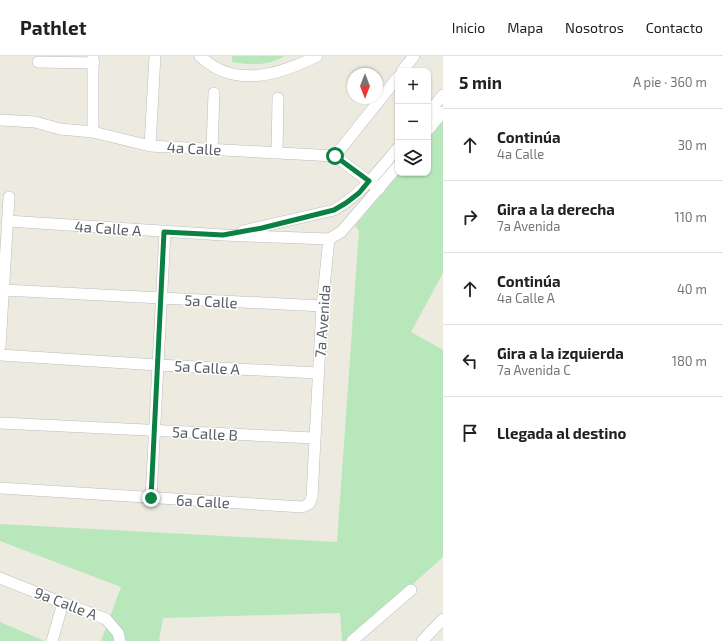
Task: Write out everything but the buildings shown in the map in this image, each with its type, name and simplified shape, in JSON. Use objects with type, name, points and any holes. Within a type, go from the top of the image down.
[{"type":"street","points":[[150,146],[155,56]]},
{"type":"street","points":[[200,56],[210,65],[220,70],[233,74],[253,76],[274,74],[299,66],[317,56]]},
{"type":"street","points":[[404,68],[414,56]]},
{"type":"street","points":[[38,62],[94,60],[93,132]]},
{"type":"street","points":[[379,189],[335,156],[395,80]]},
{"type":"street","points":[[212,150],[214,93]]},
{"type":"street","points":[[431,109],[443,95]]},
{"type":"street","points":[[277,152],[278,98]]},
{"type":"street","points":[[431,126],[443,112]]},
{"type":"street","name":"4a Calle","points":[[0,120],[35,122],[60,129],[93,132],[150,146],[335,156]]},
{"type":"street","points":[[223,235],[262,228],[334,210],[359,193],[395,151]]},
{"type":"street","points":[[329,239],[341,232],[395,170]]},
{"type":"street","points":[[0,347],[9,197]]},
{"type":"street","name":"4a Calle A","points":[[7,221],[164,232],[329,239]]},
{"type":"street","points":[[151,498],[164,232]]},
{"type":"street","name":"7a Avenida","points":[[309,504],[312,497],[322,306],[329,239]]},
{"type":"street","name":"5a Calle","points":[[3,290],[322,306]]},
{"type":"street","name":"5a Calle A","points":[[0,355],[318,373]]},
{"type":"street","name":"5a Calle B","points":[[0,423],[314,438]]},
{"type":"street","name":"6a Calle","points":[[0,488],[302,507],[309,504]]},
{"type":"street","name":"9a Calle A","points":[[0,578],[106,619],[118,632],[120,641]]},
{"type":"street","points":[[352,641],[411,590]]},
{"type":"street","points":[[52,641],[63,603]]},
{"type":"street","points":[[422,641],[438,629],[443,619]]},
{"type":"green space","points":[[232,56],[285,56],[272,62],[246,64],[232,62]]},
{"type":"green space","points":[[443,119],[443,273],[411,332],[443,350],[443,557],[350,641],[342,641],[340,613],[163,618],[159,641],[101,641],[121,587],[0,541],[0,524],[337,542],[359,231],[355,226],[397,176],[431,176],[431,133]]},
{"type":"green space","points":[[0,622],[45,641],[0,641]]},
{"type":"route","points":[[151,498],[164,232],[223,235],[262,228],[334,210],[359,193],[369,181],[335,156]]}]
